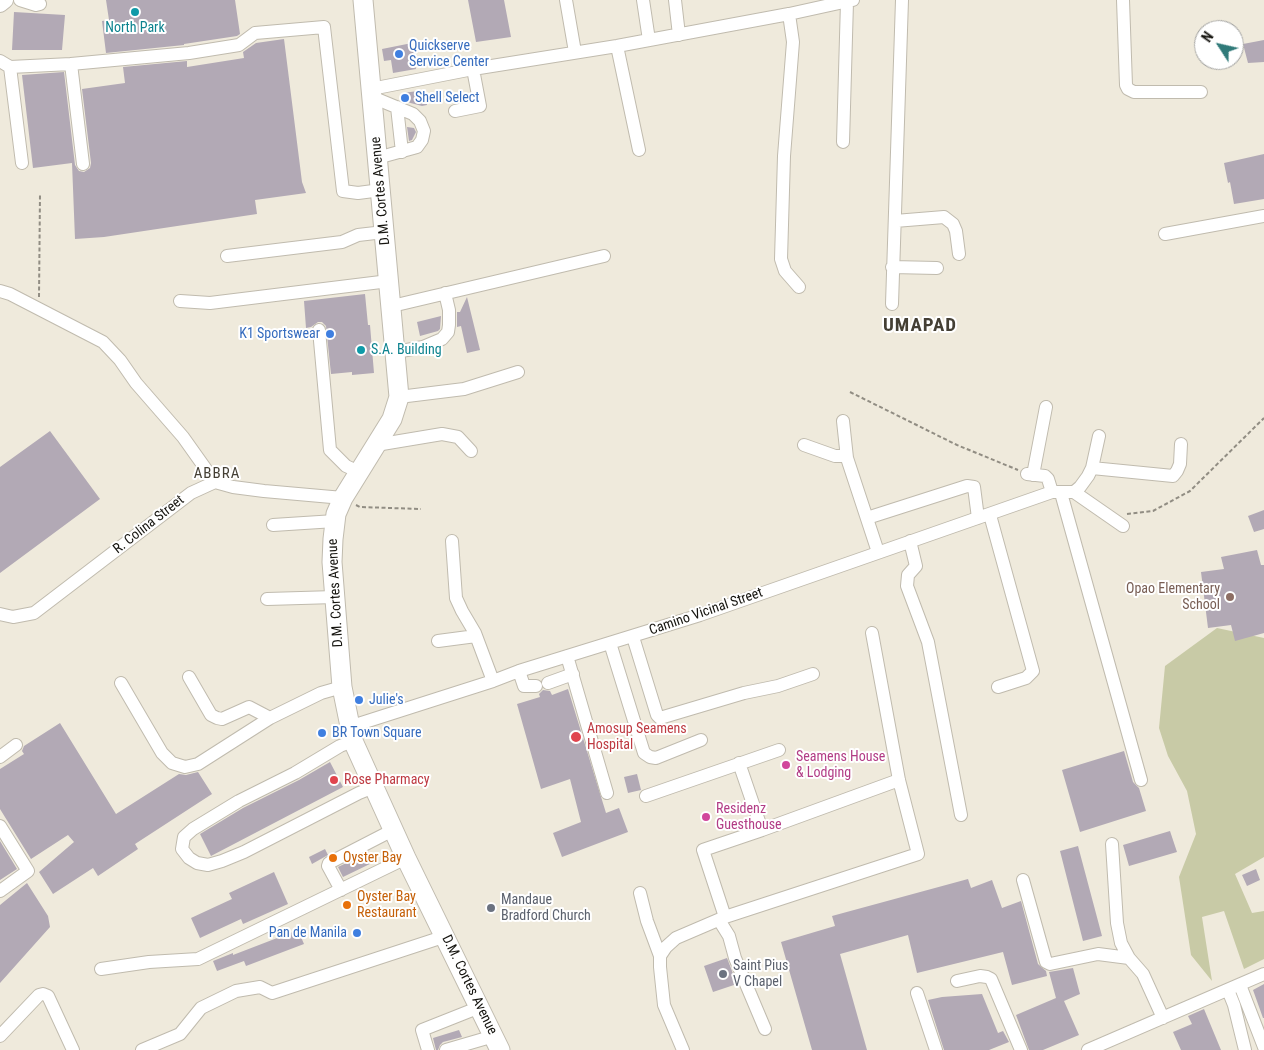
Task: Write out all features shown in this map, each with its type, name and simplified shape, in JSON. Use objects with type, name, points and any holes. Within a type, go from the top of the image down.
[{"type":"highway","name":"D.M. Cortes Avenue","points":[[362,0],[399,397],[392,419],[343,498],[337,509],[334,521],[332,562],[342,687],[351,734],[374,787],[406,858],[497,1043]]},
{"type":"main road","points":[[0,4],[5,0]]},
{"type":"street","points":[[20,0],[36,5],[40,4]]},
{"type":"street","points":[[566,0],[575,52]]},
{"type":"street","points":[[643,0],[649,40]]},
{"type":"street","points":[[675,0],[679,35]]},
{"type":"street","points":[[892,304],[902,0]]},
{"type":"street","points":[[1123,0],[1126,85],[1128,89],[1134,92],[1201,92]]},
{"type":"street","points":[[371,93],[473,69],[679,35],[789,14],[828,2],[850,1],[843,142]]},
{"type":"street","points":[[789,14],[793,42],[784,156],[781,259],[784,271],[800,287]]},
{"type":"street","points":[[22,163],[5,64],[70,64],[189,52],[239,45],[255,33],[324,26],[343,191],[358,193],[381,190]]},
{"type":"street","points":[[616,46],[639,150]]},
{"type":"street","points":[[70,64],[83,164]]},
{"type":"street","points":[[455,111],[480,106],[473,69]]},
{"type":"street","points":[[371,93],[413,114],[420,121],[424,131],[422,140],[417,147],[378,158]]},
{"type":"street","points":[[397,107],[402,152]]},
{"type":"street","points":[[1165,234],[1264,216]]},
{"type":"street","points":[[895,221],[944,217],[953,224],[960,254]]},
{"type":"street","points":[[227,256],[342,242],[358,235],[384,232]]},
{"type":"street","points":[[392,306],[604,256]]},
{"type":"street","points":[[892,267],[937,268]]},
{"type":"street","points":[[180,301],[210,304],[389,282]]},
{"type":"street","points":[[0,291],[10,294],[103,342],[183,437],[215,482],[233,487],[264,491],[343,498]]},
{"type":"street","points":[[396,352],[423,347],[442,339],[448,332],[449,310],[445,293]]},
{"type":"street","points":[[319,330],[330,450],[346,466],[359,472]]},
{"type":"street","points":[[399,397],[464,388],[518,372]]},
{"type":"street","points":[[1046,407],[1030,474],[1045,476],[1057,492],[1141,780]]},
{"type":"street","points":[[844,421],[847,458],[878,552]]},
{"type":"street","points":[[376,445],[442,434],[458,437],[471,451]]},
{"type":"street","points":[[1100,436],[1092,468],[1080,487],[1074,492],[1123,526]]},
{"type":"street","points":[[1092,468],[1172,476],[1180,464],[1181,444]]},
{"type":"street","points":[[804,445],[835,456],[847,458]]},
{"type":"street","name":"R. Colina Street","points":[[0,614],[13,617],[34,613],[191,493],[215,482]]},
{"type":"street","points":[[867,518],[967,486],[974,487],[1033,671],[1026,678],[998,687]]},
{"type":"street","name":"Camino Vicinal Street","points":[[374,787],[244,852],[222,861],[208,865],[197,863],[189,858],[182,849],[184,837],[193,829],[239,801],[295,773],[340,746],[351,734],[519,672],[700,615],[910,541],[1057,492],[1074,492]]},
{"type":"street","points":[[273,524],[334,521]]},
{"type":"street","points":[[452,540],[456,598],[476,636],[494,681]]},
{"type":"street","points":[[910,541],[916,566],[908,575],[907,586],[928,642],[961,815]]},
{"type":"street","points":[[267,600],[335,597]]},
{"type":"street","points":[[660,956],[676,938],[722,919],[918,854],[899,780],[872,633]]},
{"type":"street","points":[[438,641],[476,636]]},
{"type":"street","points":[[633,637],[657,715],[660,718],[744,693],[778,686],[813,674]]},
{"type":"street","points":[[610,643],[644,753],[650,758],[656,758],[701,740]]},
{"type":"street","points":[[567,656],[607,794]]},
{"type":"street","points":[[519,672],[524,686],[542,685],[573,674]]},
{"type":"street","points":[[189,677],[211,715],[222,719],[249,707],[270,718]]},
{"type":"street","points":[[121,683],[162,753],[172,763],[185,767],[198,764],[270,718],[321,693],[342,687]]},
{"type":"street","points":[[0,757],[16,745]]},
{"type":"street","points":[[646,796],[779,750]]},
{"type":"street","points":[[739,763],[762,830]]},
{"type":"street","points":[[765,1029],[722,919],[703,850],[899,780]]},
{"type":"street","points":[[0,826],[28,871],[0,891]]},
{"type":"street","points":[[341,890],[328,866],[329,863],[393,830]]},
{"type":"street","points":[[1112,844],[1117,923],[1121,943],[1128,958],[1143,974],[1163,1018]]},
{"type":"street","points":[[101,969],[149,962],[198,959],[406,858]]},
{"type":"street","points":[[1023,880],[1046,962],[1050,964],[1098,954],[1128,958]]},
{"type":"street","points":[[640,893],[647,921],[660,956],[664,1005],[683,1050]]},
{"type":"street","points":[[142,1050],[180,1034],[201,1008],[236,991],[260,987],[272,993],[446,936]]},
{"type":"street","points":[[1088,1050],[1264,974]]},
{"type":"street","points":[[957,981],[980,976],[991,979],[1021,1050]]},
{"type":"street","points":[[1234,987],[1264,1047]]},
{"type":"street","points":[[1234,987],[1234,1005],[1245,1050]]},
{"type":"street","points":[[917,993],[936,1050]]},
{"type":"street","points":[[0,1036],[38,995],[43,994],[48,996],[73,1050]]},
{"type":"street","points":[[428,1050],[422,1030],[480,1007]]},
{"type":"street","points":[[446,1050],[497,1043]]},
{"type":"path","points":[[38,308],[40,194]]},
{"type":"path","points":[[850,392],[957,445],[1030,474]]},
{"type":"path","points":[[1107,515],[1153,512],[1190,492],[1264,418]]},
{"type":"path","points":[[343,498],[360,507],[421,509]]},
{"type":"green space","points":[[1217,628],[1264,638],[1264,857],[1235,874],[1252,913],[1264,911],[1264,959],[1244,969],[1224,911],[1202,917],[1212,981],[1191,955],[1179,877],[1196,834],[1187,791],[1168,756],[1159,728],[1165,666]]},
{"type":"building","points":[[106,0],[235,0],[240,34],[184,45],[106,53],[102,21],[109,20]]},
{"type":"building","points":[[468,0],[504,0],[511,37],[476,42]]},
{"type":"building","points":[[14,12],[65,15],[62,50],[12,50]]},
{"type":"building","points":[[284,39],[302,182],[306,193],[255,200],[257,214],[104,237],[75,239],[72,163],[33,168],[22,75],[64,72],[75,165],[79,171],[84,172],[90,168],[91,163],[82,89],[125,83],[123,67],[187,61],[187,67],[244,58],[243,52],[256,43]]},
{"type":"building","points":[[1264,40],[1264,62],[1248,63],[1244,44]]},
{"type":"building","name":"Quickserve Service Center","points":[[412,43],[416,69],[393,73],[391,60],[384,61],[382,49]]},
{"type":"building","points":[[425,90],[427,105],[422,106],[403,101],[403,93]]},
{"type":"building","points":[[407,127],[414,128],[416,132],[412,140],[409,141]]},
{"type":"building","points":[[1264,154],[1264,199],[1234,204],[1224,163]]},
{"type":"building","points":[[365,294],[374,373],[352,375],[352,372],[331,374],[326,326],[322,322],[318,322],[306,328],[304,301]]},
{"type":"building","points":[[467,297],[480,350],[467,353],[461,326],[457,327],[457,312],[460,312]]},
{"type":"building","points":[[441,316],[440,329],[438,331],[420,336],[417,322]]},
{"type":"building","points":[[50,431],[100,499],[0,573],[0,467]]},
{"type":"building","points":[[1264,510],[1264,529],[1254,532],[1248,516]]},
{"type":"building","name":"Opao Elementary School","points":[[1257,550],[1261,565],[1264,565],[1264,633],[1235,641],[1231,625],[1208,628],[1201,572],[1224,569],[1221,557]]},
{"type":"building","points":[[568,689],[606,813],[619,808],[628,832],[562,857],[553,833],[581,822],[570,779],[541,789],[517,704],[540,697],[539,694],[543,690],[550,691],[552,695]]},
{"type":"building","points":[[60,723],[116,814],[179,774],[186,775],[198,772],[212,794],[135,844],[138,849],[98,876],[93,868],[53,894],[39,872],[74,842],[68,835],[31,859],[0,809],[0,769],[24,754],[22,751],[24,746]]},
{"type":"building","points":[[1124,751],[1133,782],[1139,788],[1146,811],[1080,832],[1062,770]]},
{"type":"building","points":[[330,762],[343,787],[211,856],[200,834],[243,808]]},
{"type":"building","points":[[637,774],[641,790],[628,793],[624,777]]},
{"type":"building","points":[[1170,831],[1177,852],[1129,866],[1123,845]]},
{"type":"building","points":[[0,841],[17,869],[0,880]]},
{"type":"building","points":[[1078,846],[1102,936],[1083,941],[1060,851]]},
{"type":"building","points":[[325,849],[328,855],[312,864],[309,857]]},
{"type":"building","points":[[369,852],[374,862],[343,877],[338,867]]},
{"type":"building","points":[[1256,869],[1260,880],[1247,886],[1242,875]]},
{"type":"building","points":[[274,872],[288,904],[243,924],[241,919],[200,938],[191,918],[232,899],[229,893]]},
{"type":"building","points":[[968,879],[971,888],[992,880],[1002,908],[1021,901],[1038,964],[1046,971],[1047,976],[1012,985],[1003,952],[917,973],[908,935],[840,954],[867,1050],[812,1050],[781,942],[835,926],[832,916]]},
{"type":"building","points":[[27,883],[48,916],[50,927],[0,983],[0,905]]},
{"type":"building","points":[[298,930],[304,944],[246,966],[244,961],[217,971],[213,961]]},
{"type":"building","name":"Saint Pius V Chapel","points":[[727,958],[737,984],[713,992],[704,966]]},
{"type":"building","points":[[1073,968],[1080,994],[1064,1001],[1079,1035],[1043,1050],[1029,1050],[1016,1015],[1056,998],[1049,972]]},
{"type":"building","points":[[1264,984],[1264,1018],[1263,1018],[1253,990]]},
{"type":"building","points":[[982,994],[998,1033],[1003,1031],[1009,1042],[989,1050],[944,1050],[928,1000]]},
{"type":"building","points":[[1204,1009],[1221,1050],[1181,1050],[1173,1032],[1192,1024],[1188,1016]]},
{"type":"building","points":[[459,1030],[462,1037],[443,1042],[438,1050],[436,1050],[433,1038]]},
{"type":"place","name":"North Park","points":[[135,12]]},
{"type":"place","name":"Quickserve Service Center","points":[[399,54]]},
{"type":"place","name":"Shell Select","points":[[405,98]]},
{"type":"place","name":"K1 Sportswear","points":[[330,334]]},
{"type":"place","name":"S.A. Building","points":[[361,350]]},
{"type":"place","name":"Opao Elementary School","points":[[1230,597]]},
{"type":"place","name":"Julie's","points":[[359,700]]},
{"type":"place","name":"BR Town Square","points":[[322,733]]},
{"type":"place","name":"Amosup Seamens Hospital","points":[[576,737]]},
{"type":"place","name":"Seamens House & Lodging","points":[[786,765]]},
{"type":"place","name":"Rose Pharmacy","points":[[334,780]]},
{"type":"place","name":"Residenz Guesthouse","points":[[706,817]]},
{"type":"place","name":"Oyster Bay","points":[[333,858]]},
{"type":"place","name":"Oyster Bay Restaurant","points":[[347,905]]},
{"type":"place","name":"Mandaue Bradford Church","points":[[491,908]]},
{"type":"place","name":"Pan de Manila","points":[[357,933]]},
{"type":"place","name":"Saint Pius V Chapel","points":[[723,974]]},
{"type":"district","name":"UMAPAD","points":[[920,326]]},
{"type":"district","name":"ABBRA","points":[[217,474]]}]
